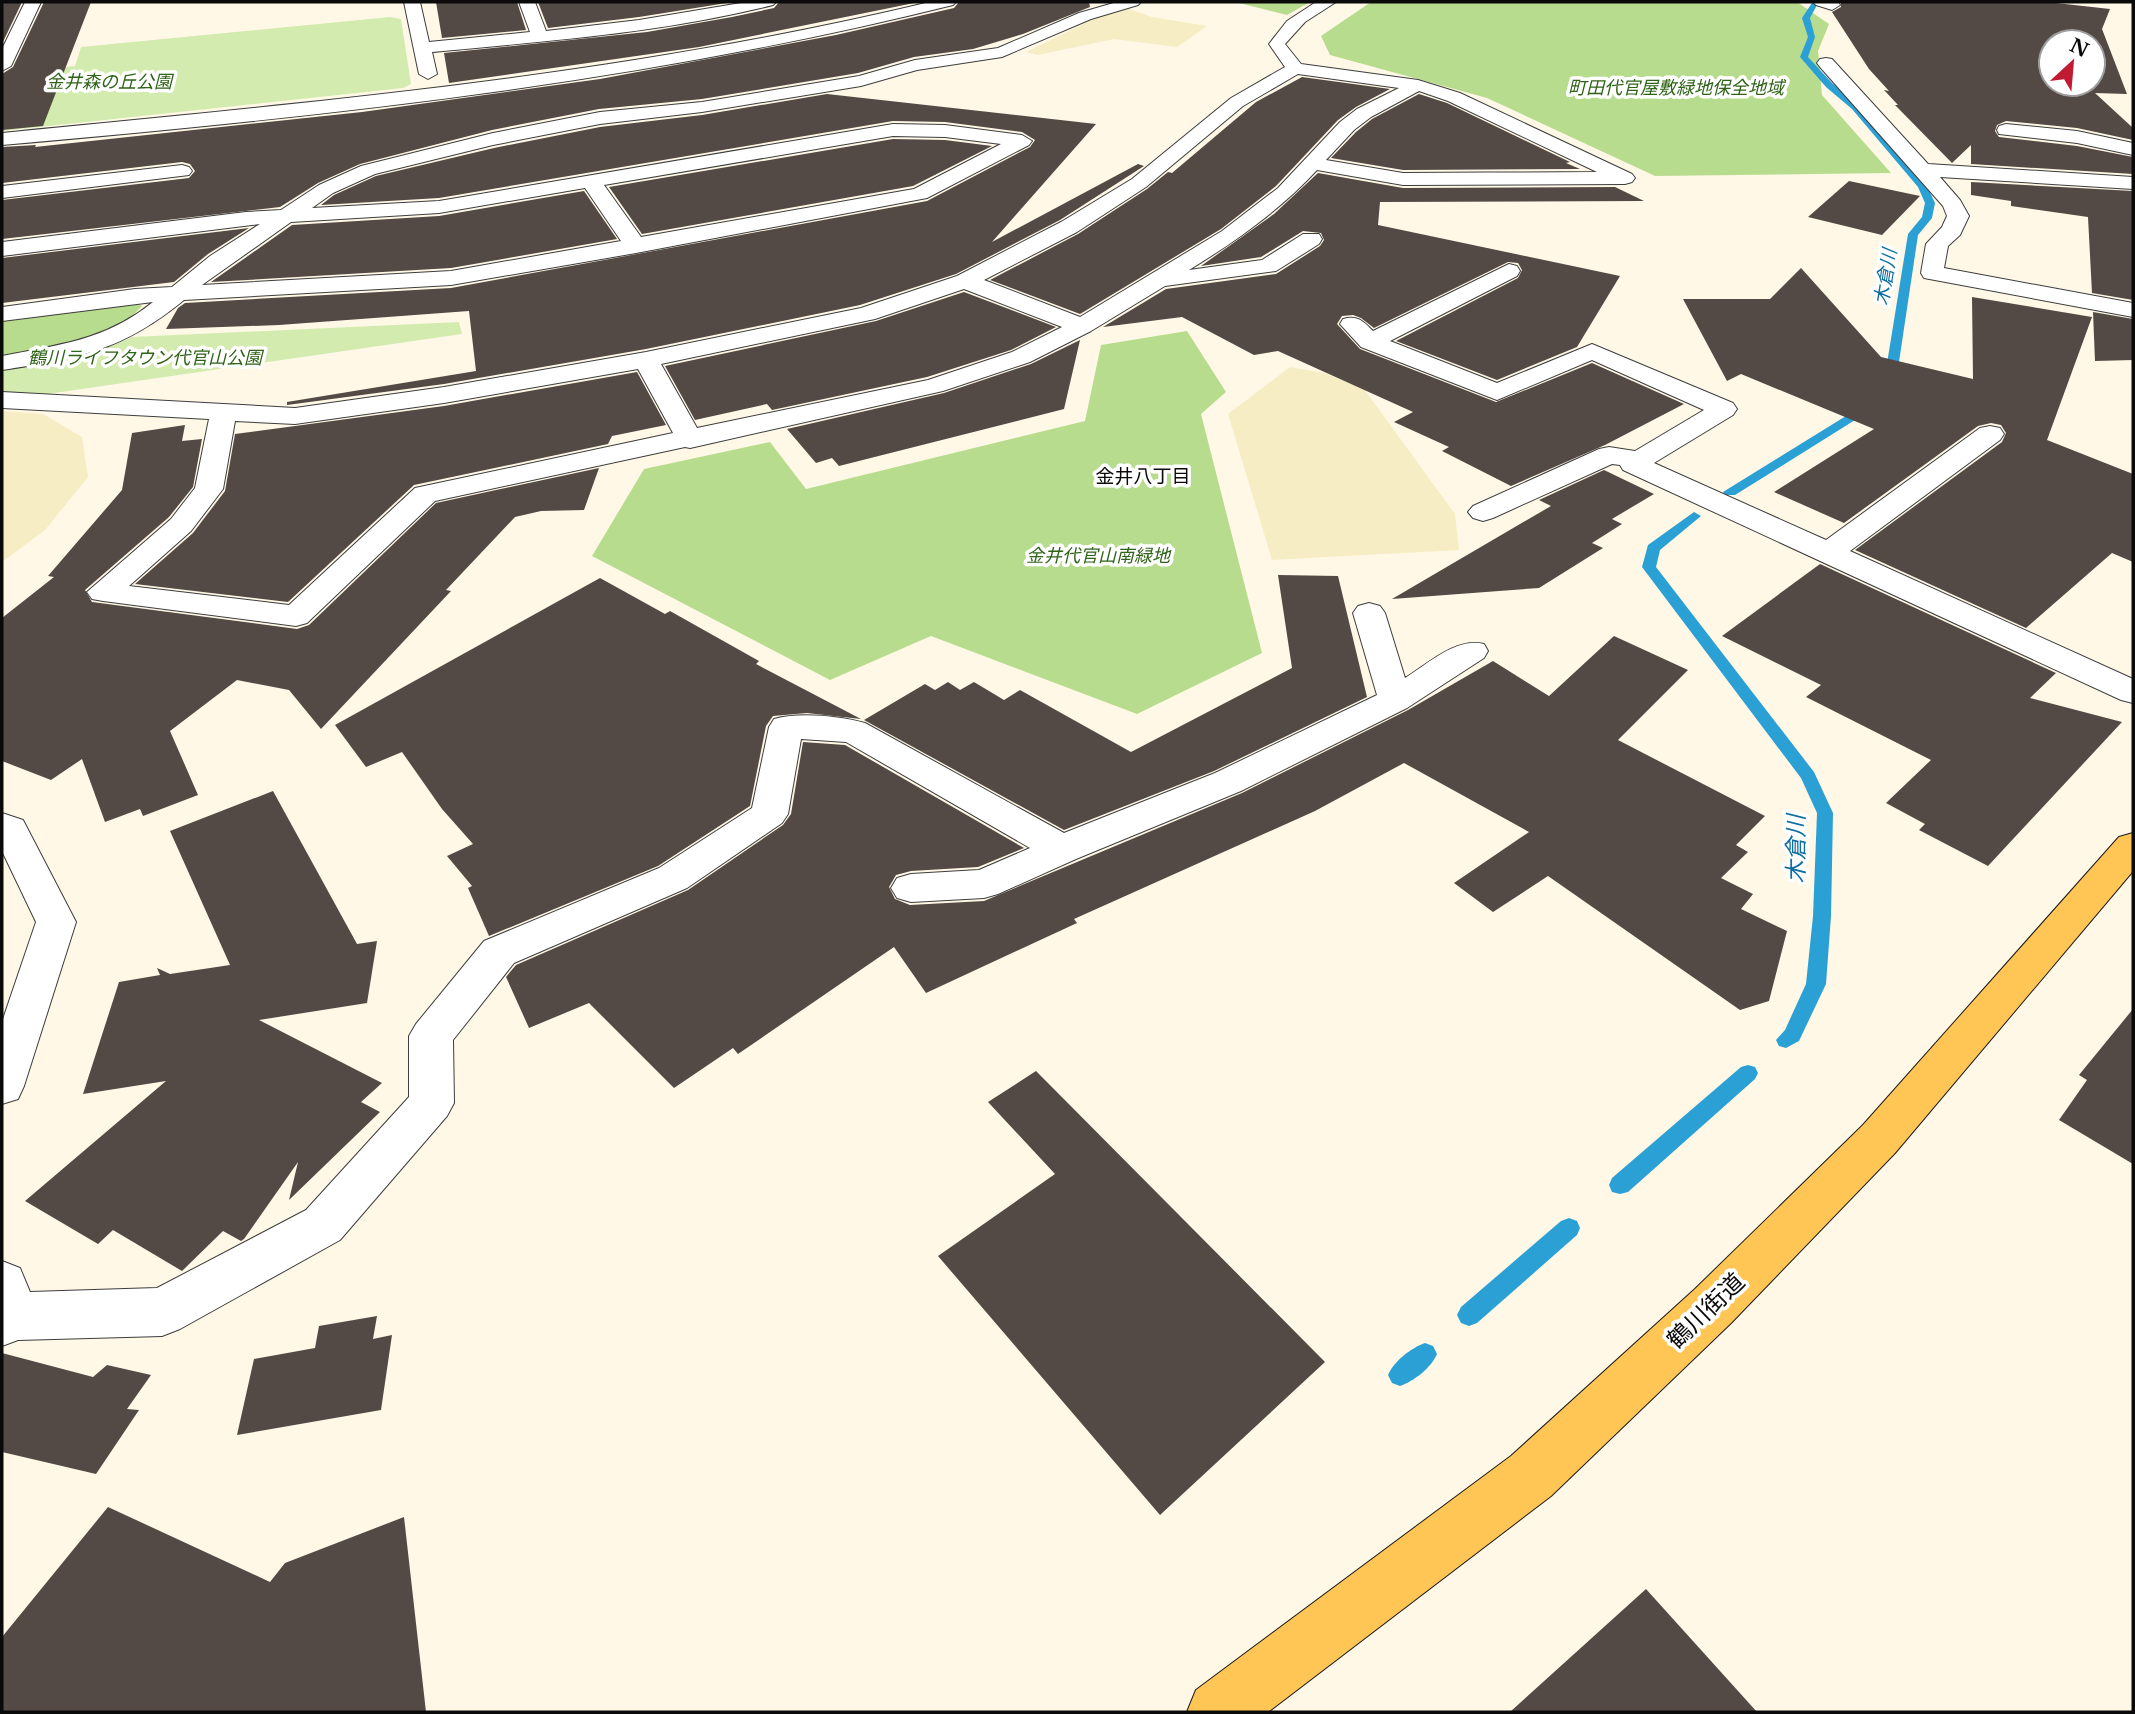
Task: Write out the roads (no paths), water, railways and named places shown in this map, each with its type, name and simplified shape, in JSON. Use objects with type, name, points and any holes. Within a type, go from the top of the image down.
[{"type":"main road","name":"鶴川街道","points":[[1218,1712],[1531,1476],[1713,1306],[1879,1139],[2133,846]]},
{"type":"street","points":[[4,57],[33,2]]},
{"type":"street","points":[[412,2],[433,93]]},
{"type":"street","points":[[534,2],[527,2],[540,36]]},
{"type":"street","points":[[422,48],[719,13],[768,2]]},
{"type":"street","points":[[2,139],[433,93],[656,65],[777,43],[948,2]]},
{"type":"street","points":[[2,363],[100,343],[150,316],[218,261],[326,189],[368,170],[493,139],[587,121],[702,107],[861,82],[915,65],[1002,52],[1085,16],[1133,2]]},
{"type":"street","points":[[1295,68],[1277,44],[1286,30],[1318,6],[1328,2]]},
{"type":"street","points":[[719,13],[777,43]]},
{"type":"street","points":[[892,17],[917,24]]},
{"type":"street","points":[[2,20],[25,19]]},
{"type":"street","points":[[966,40],[1002,52]]},
{"type":"street","points":[[1826,63],[1953,204],[1958,216],[1952,230],[1937,244],[1932,273],[2133,310]]},
{"type":"street","points":[[656,65],[702,107]]},
{"type":"street","points":[[2,400],[295,416],[443,395],[646,360],[867,314],[965,281],[1069,227],[1139,183],[1237,102],[1295,68],[1419,85],[1454,97],[1625,178],[1404,179],[1311,163]]},
{"type":"street","points":[[223,414],[209,489],[181,525],[103,592],[296,617],[425,494],[690,440],[934,386],[1021,357],[1082,326],[1230,236],[1285,192],[1311,163],[1364,113],[1419,85]]},
{"type":"street","points":[[174,227],[190,119]]},
{"type":"street","points":[[2,249],[287,215],[439,207],[893,130],[945,131],[1022,141],[920,194],[451,278],[179,292],[2,314]]},
{"type":"street","points":[[2006,130],[2060,130],[2133,149]]},
{"type":"street","points":[[1925,170],[2133,183]]},
{"type":"street","points":[[2,192],[182,171]]},
{"type":"street","points":[[591,182],[636,246]]},
{"type":"street","points":[[1157,282],[1268,266],[1311,239]]},
{"type":"street","points":[[1505,279],[1361,333],[1497,392],[1592,351],[1724,409],[1633,464],[2133,692]]},
{"type":"street","points":[[965,281],[1082,326]]},
{"type":"street","points":[[646,360],[690,440]]},
{"type":"street","points":[[1828,553],[1990,434]]},
{"type":"street","points":[[1483,512],[1609,455],[1640,460]]},
{"type":"street","points":[[1369,613],[1395,700]]},
{"type":"street","points":[[911,888],[984,884],[1062,849],[1228,782],[1395,700],[1472,651]]},
{"type":"street","points":[[5,1307],[162,1312],[323,1224],[431,1103],[431,1036],[499,952],[673,878],[769,814],[786,727],[853,731],[1062,849]]},
{"type":"street","points":[[2,826],[10,829],[57,922],[2,1086]]},
{"type":"waterway","name":"木倉川","points":[[1819,2],[1814,4],[1806,18],[1812,37],[1804,57],[1829,85],[1855,107],[1922,186],[1930,203],[1927,218],[1913,234],[1890,382]]},
{"type":"waterway","name":"木倉川","points":[[1730,492],[1867,407]]},
{"type":"waterway","name":"木倉川","points":[[1694,516],[1653,548],[1649,567],[1808,776],[1825,813],[1822,916],[1816,984],[1792,1035],[1786,1040]]},
{"type":"waterway","name":"木倉川","points":[[1620,1185],[1748,1073]]},
{"type":"waterway","name":"木倉川","points":[[1469,1315],[1569,1228]]},
{"type":"waterway","name":"木倉川","points":[[1400,1375],[1425,1354]]},
{"type":"district","name":"金井八丁目","points":[[1143,476]]},
{"type":"park label","name":"金井森の丘公園","points":[[109,82]]},
{"type":"park label","name":"町田代官屋敷緑地保全地域","points":[[1676,88]]},
{"type":"park label","name":"鶴川ライフタウン代官山公園","points":[[145,358]]},
{"type":"park label","name":"金井代官山南緑地","points":[[1098,556]]}]
